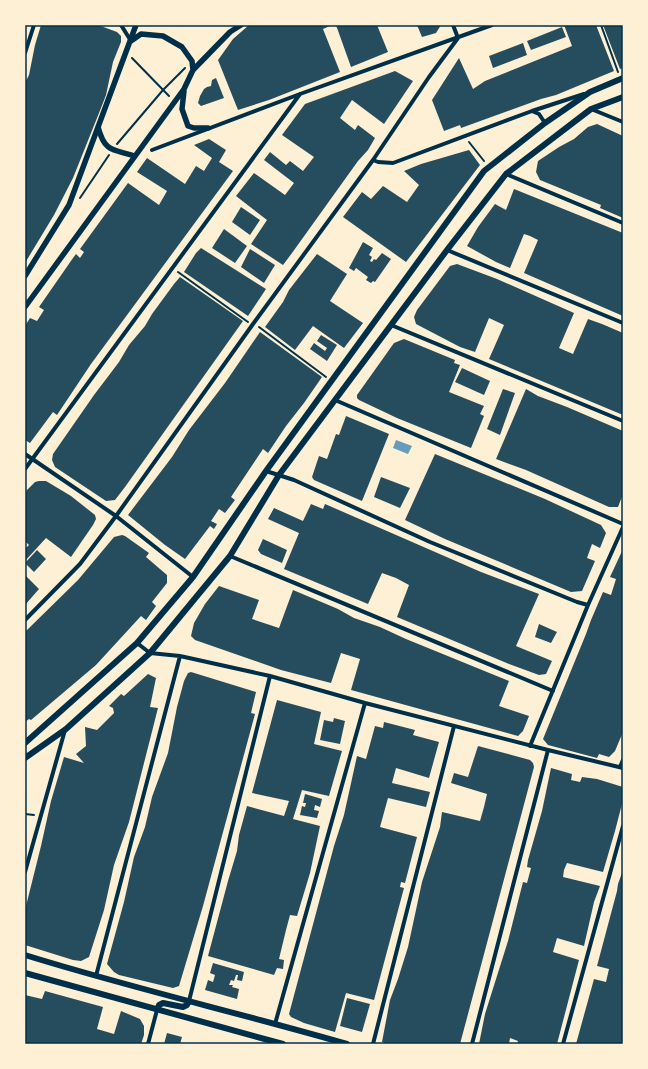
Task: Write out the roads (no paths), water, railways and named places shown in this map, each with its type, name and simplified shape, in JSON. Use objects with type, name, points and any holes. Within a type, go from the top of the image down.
[{"type":"main road","points":[[25,743],[138,643],[193,577],[266,471],[484,171],[545,123],[590,92],[621,76]]},
{"type":"main road","points":[[25,758],[66,729],[150,653],[230,556],[279,475],[447,250],[506,174],[591,109],[623,97]]},
{"type":"main road","points":[[25,955],[96,976],[347,1044]]},
{"type":"main road","points":[[25,973],[283,1044]]},
{"type":"main road","points":[[157,1010],[159,1005],[163,1003],[184,1007],[189,1001]]},
{"type":"street","points":[[25,53],[34,25]]},
{"type":"street","points":[[121,25],[131,41]]},
{"type":"street","points":[[25,276],[69,205],[136,25]]},
{"type":"street","points":[[25,307],[184,89],[193,70],[230,32],[241,25]]},
{"type":"street","points":[[453,25],[458,38]]},
{"type":"street","points":[[152,150],[300,94],[492,25]]},
{"type":"street","points":[[131,41],[140,34],[163,36],[182,47],[192,61],[193,70]]},
{"type":"street","points":[[25,620],[80,564],[116,516],[258,317],[373,160],[429,77],[458,38]]},
{"type":"street","points":[[184,89],[182,109],[188,126],[194,128],[208,128]]},
{"type":"street","points":[[373,160],[378,162],[393,163],[532,111],[590,92]]},
{"type":"street","points":[[25,469],[300,94]]},
{"type":"street","points":[[591,109],[623,122]]},
{"type":"street","points":[[532,111],[539,114],[545,123]]},
{"type":"street","points":[[98,126],[101,139],[112,150],[135,156]]},
{"type":"street","points":[[506,174],[623,223]]},
{"type":"street","points":[[447,250],[623,323]]},
{"type":"street","points":[[391,325],[623,421]]},
{"type":"street","points":[[335,400],[623,524]]},
{"type":"street","points":[[25,454],[116,516],[193,577]]},
{"type":"street","points":[[266,471],[294,480],[430,542],[577,602],[588,605]]},
{"type":"street","points":[[530,746],[588,605],[623,527]]},
{"type":"street","points":[[230,556],[552,691]]},
{"type":"street","points":[[138,643],[150,653],[180,656],[270,676],[365,703],[530,746],[621,767],[623,760]]},
{"type":"street","points":[[96,976],[180,656]]},
{"type":"street","points":[[189,1001],[270,676]]},
{"type":"street","points":[[275,1024],[365,703]]},
{"type":"street","points":[[373,1044],[454,726]]},
{"type":"street","points":[[25,872],[66,729]]},
{"type":"street","points":[[472,1044],[548,750]]},
{"type":"street","points":[[563,1044],[623,826]]},
{"type":"street","points":[[148,1044],[157,1010]]},
{"type":"water","points":[[396,440],[412,446],[408,454],[393,448]]}]
